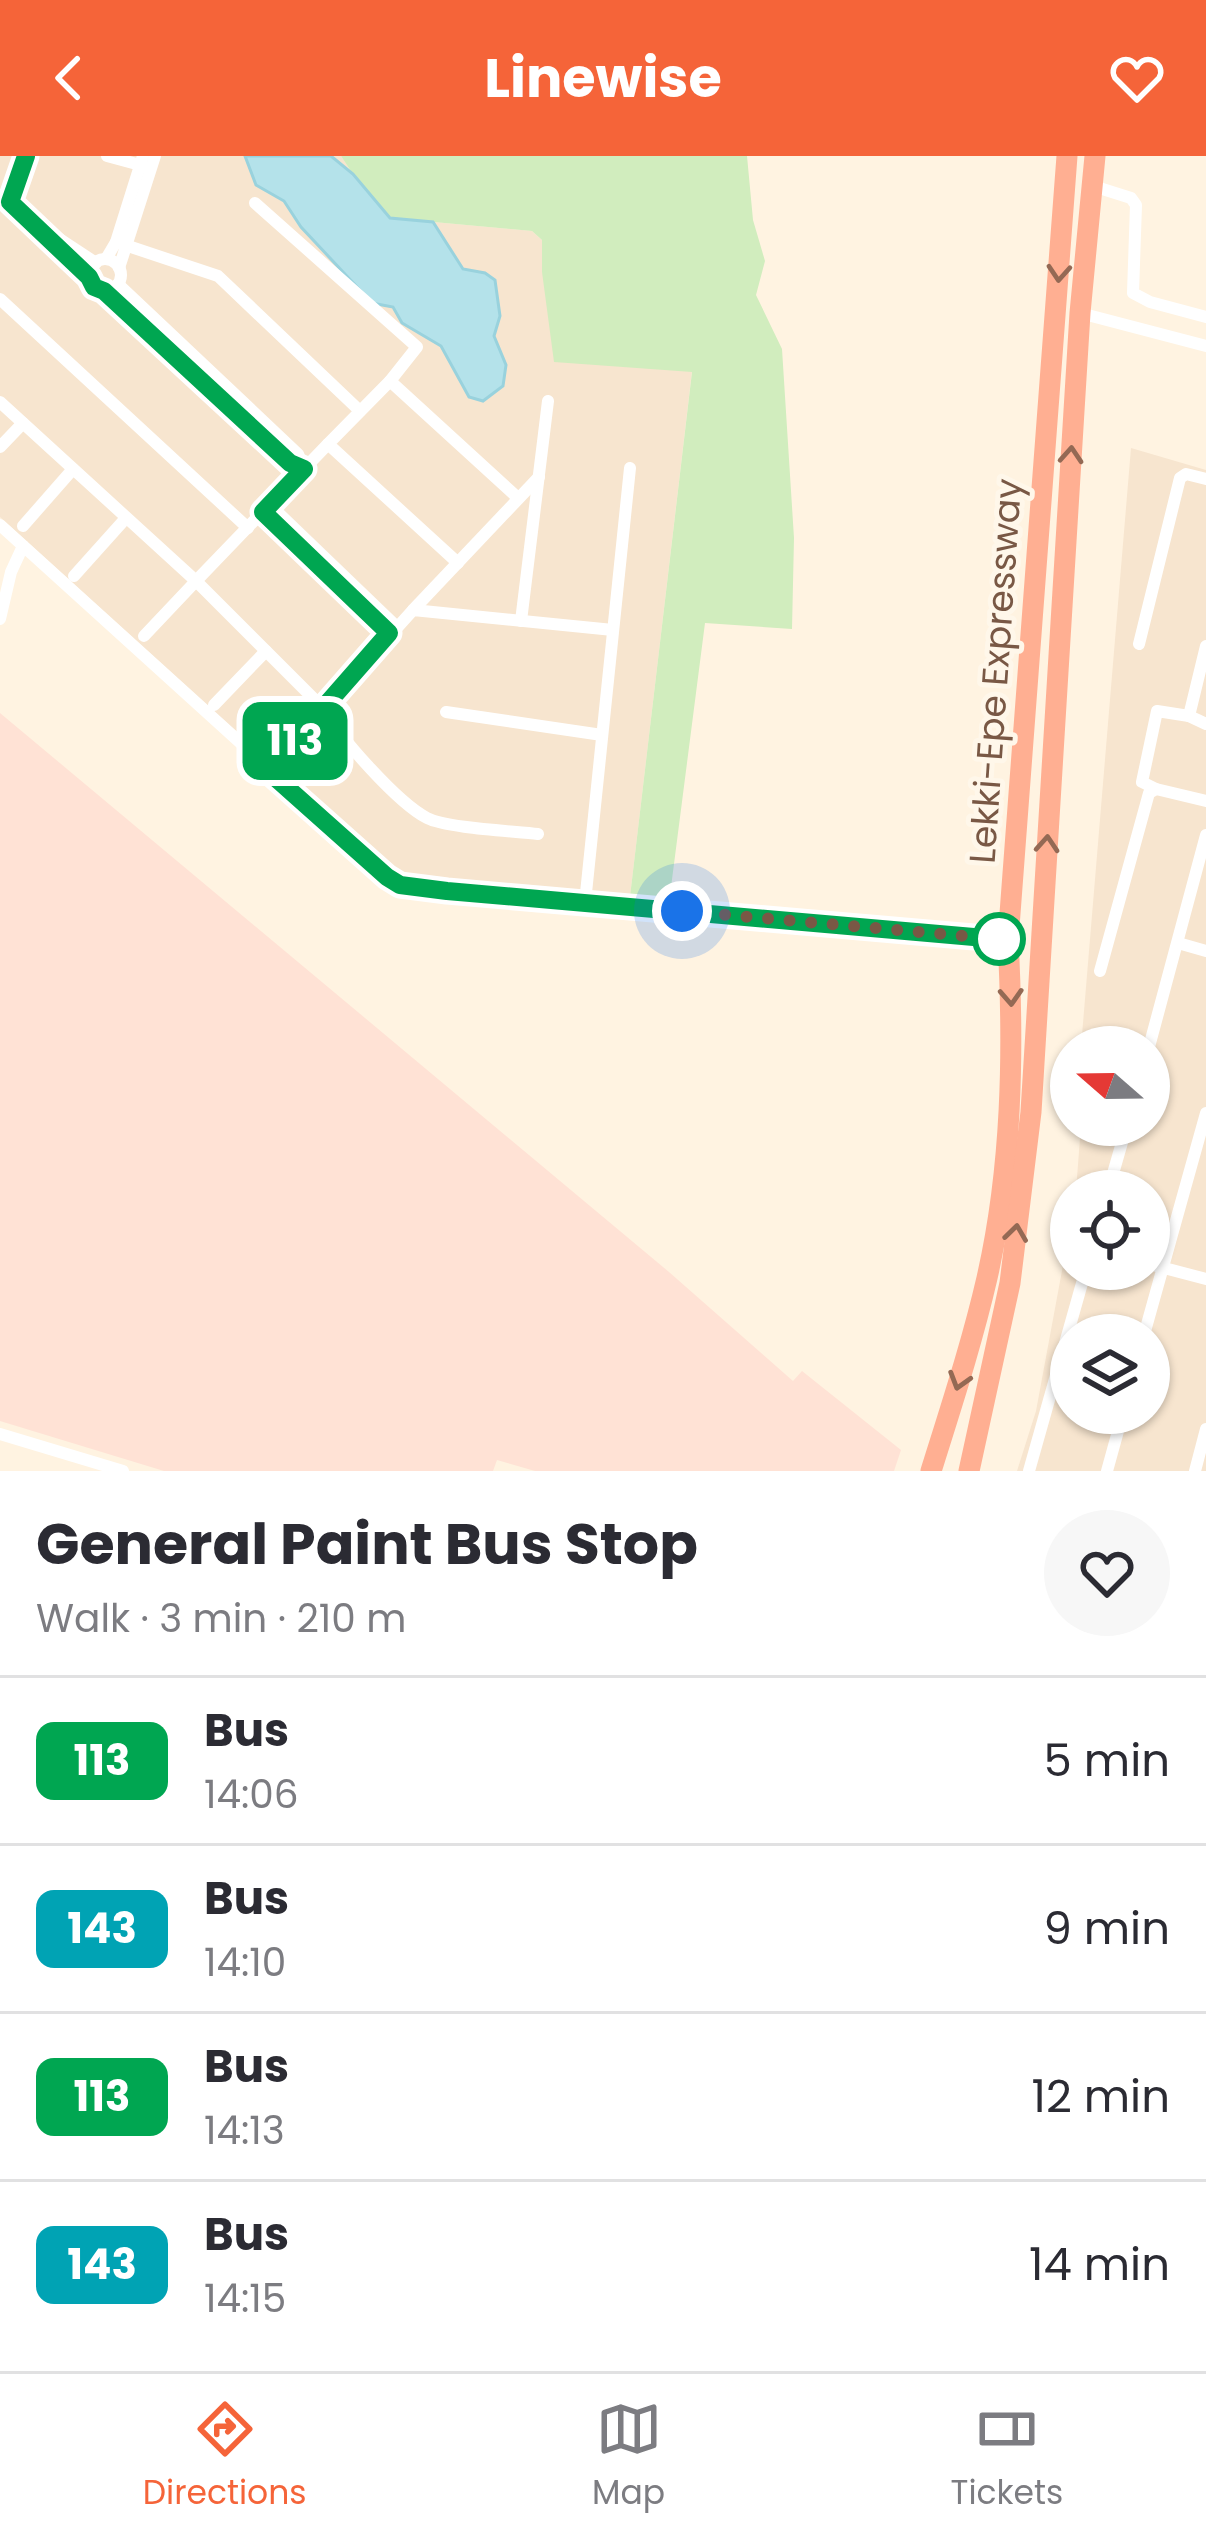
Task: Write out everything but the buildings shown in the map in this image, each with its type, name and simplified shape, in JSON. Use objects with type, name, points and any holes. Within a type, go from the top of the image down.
[{"type":"highway","name":"Lekki-Epe Expressway","points":[[931,1471],[988,1274],[1009,1111],[1008,940],[1067,156]]},
{"type":"highway","name":"Lekki-Epe Expressway","points":[[969,1471],[1010,1283],[1031,1112],[1080,313],[1095,156]]},
{"type":"street","points":[[26,156],[5,199],[94,287],[104,291],[290,463],[304,469]]},
{"type":"street","points":[[107,156],[147,161],[121,244],[118,284]]},
{"type":"street","points":[[1093,186],[1131,198],[1136,205],[1133,293],[1206,317]]},
{"type":"street","points":[[144,636],[417,350],[415,343],[255,202]]},
{"type":"street","points":[[29,218],[119,268]]},
{"type":"street","points":[[89,277],[121,244]]},
{"type":"street","points":[[121,244],[218,276],[360,411]]},
{"type":"street","points":[[104,291],[118,284]]},
{"type":"street","points":[[118,284],[298,454],[304,469]]},
{"type":"street","points":[[0,299],[248,528]]},
{"type":"street","points":[[1080,313],[1206,346]]},
{"type":"street","points":[[390,381],[518,498]]},
{"type":"street","points":[[521,621],[548,401]]},
{"type":"street","points":[[0,402],[196,581],[324,709],[335,730],[428,819],[538,835]]},
{"type":"street","points":[[0,448],[23,423]]},
{"type":"street","points":[[328,444],[458,563]]},
{"type":"street","points":[[586,893],[629,468]]},
{"type":"street","points":[[23,526],[73,469]]},
{"type":"street","points":[[268,771],[393,630],[539,477]]},
{"type":"street","points":[[1139,644],[1180,478],[1206,479]]},
{"type":"street","points":[[267,508],[393,630]]},
{"type":"street","points":[[74,576],[126,518]]},
{"type":"street","points":[[0,525],[400,885],[634,910],[1008,940]]},
{"type":"street","points":[[0,619],[10,572],[23,546]]},
{"type":"street","points":[[413,610],[613,630]]},
{"type":"street","points":[[1189,716],[1206,646]]},
{"type":"street","points":[[214,705],[266,651]]},
{"type":"street","points":[[1206,724],[1157,711],[1142,782],[1206,801]]},
{"type":"street","points":[[446,712],[602,735]]},
{"type":"street","points":[[1100,971],[1146,800],[1156,789]]},
{"type":"street","points":[[1155,1026],[1206,836]]},
{"type":"street","points":[[1178,944],[1206,951]]},
{"type":"street","points":[[1170,1223],[1206,1113]]},
{"type":"street","points":[[1170,1270],[1206,1279]]},
{"type":"street","points":[[1028,1471],[1080,1290]]},
{"type":"street","points":[[1195,1471],[1206,1429]]},
{"type":"street","points":[[0,1434],[123,1471]]},
{"type":"street","points":[[1107,1471],[1117,1434]]},
{"type":"shaded area","points":[[0,156],[341,156],[390,218],[532,231],[543,241],[542,272],[692,371],[629,905],[396,873],[297,788],[295,771],[282,757],[265,744],[250,744],[0,517]]},
{"type":"shaded area","points":[[1131,448],[1206,470],[1206,1471],[1017,1471],[1036,1411],[1050,1335],[1050,1434],[1170,1434],[1170,1314],[1054,1314],[1058,1290],[1170,1290],[1170,1170],[1078,1170],[1079,1146],[1170,1146],[1170,1026],[1083,1026]]},
{"type":"shaded area","points":[[0,713],[793,1381],[802,1371],[901,1450],[894,1471],[535,1471],[497,1460],[493,1471],[164,1471],[0,1421]]},
{"type":"green space","points":[[341,156],[747,156],[753,220],[765,261],[756,295],[782,349],[794,538],[792,629],[705,623],[670,895],[629,905],[692,372],[554,362],[542,240],[532,231],[390,218]]},
{"type":"water","points":[[245,156],[331,156],[390,218],[433,222],[463,269],[495,280],[500,316],[494,336],[506,365],[503,386],[483,401],[469,397],[441,346],[402,323],[393,307],[372,303],[301,227],[284,201],[256,185]]},
{"type":"bus line","name":"113","points":[[26,156],[10,202],[94,287],[104,291],[290,463],[304,469],[263,512],[389,633],[268,771],[387,877],[400,885],[634,910],[1008,940]]},
{"type":"route","points":[[682,911],[999,939]]}]
